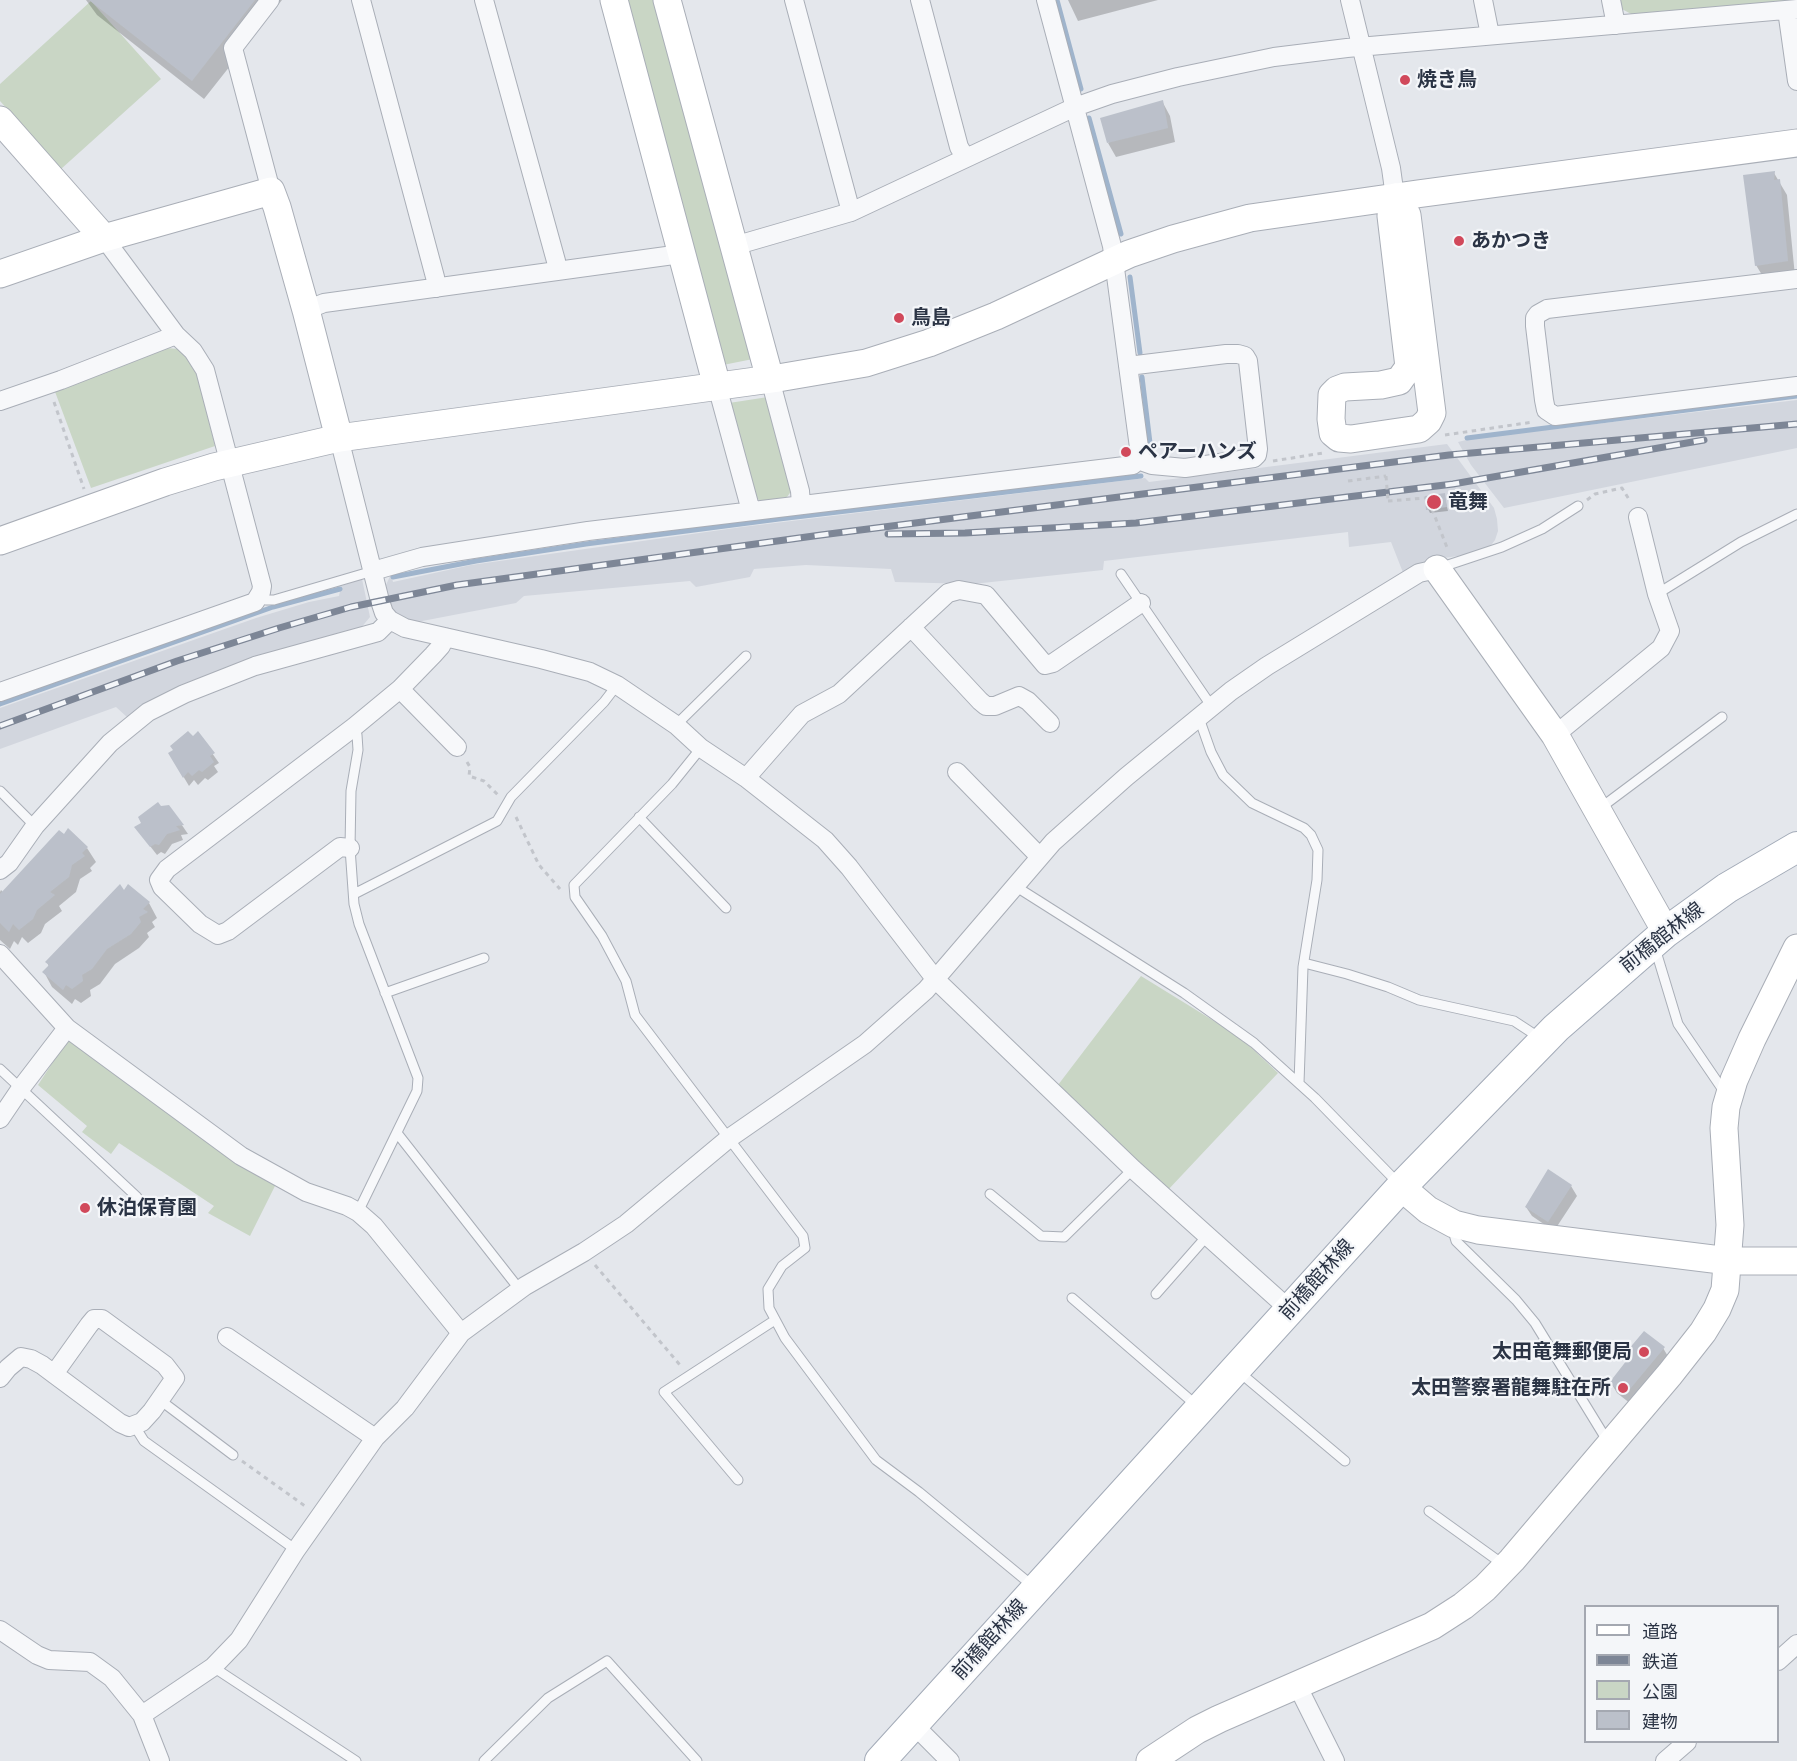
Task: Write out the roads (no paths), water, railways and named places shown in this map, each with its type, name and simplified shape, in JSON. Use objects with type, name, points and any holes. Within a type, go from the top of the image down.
[{"type":"main road","name":"前橋館林線","points":[[880,1761],[1401,1187],[1543,1041],[1659,937],[1727,888],[1797,847]]},
{"type":"street","points":[[270,0],[233,48],[306,310],[384,613],[390,620],[405,627],[590,672],[617,685],[676,725],[701,748],[746,778],[825,840],[849,867],[936,980],[1133,1169],[1290,1310]]},
{"type":"street","points":[[361,0],[437,288]]},
{"type":"street","points":[[484,0],[558,271]]},
{"type":"street","points":[[614,0],[751,512]]},
{"type":"street","points":[[667,0],[800,491],[801,504]]},
{"type":"street","points":[[794,0],[851,212]]},
{"type":"street","points":[[920,0],[959,147],[964,157]]},
{"type":"street","points":[[373,571],[422,557],[588,531],[1133,465],[1140,455],[1114,260],[1046,0]]},
{"type":"street","points":[[1350,0],[1391,168],[1395,197],[1391,216],[1409,367],[1399,381],[1381,385],[1345,387],[1332,395],[1333,433],[1339,438],[1351,439],[1419,429],[1428,421],[1432,412],[1407,215],[1395,197]]},
{"type":"street","points":[[1483,0],[1490,35]]},
{"type":"street","points":[[1611,0],[1616,25]]},
{"type":"street","points":[[734,246],[851,212],[964,157],[1075,107],[1112,94],[1178,77],[1274,57],[1490,35],[1792,9],[1797,81]]},
{"type":"street","points":[[0,120],[104,237],[176,335],[193,351],[205,370],[262,586],[260,597],[255,602],[0,692]]},
{"type":"street","points":[[0,541],[165,482],[229,462],[339,438],[770,379],[866,363],[929,343],[996,316],[1114,260],[1173,239],[1241,220],[1277,213],[1797,143]]},
{"type":"street","points":[[0,274],[104,237],[271,191]]},
{"type":"street","points":[[306,310],[324,303],[681,254]]},
{"type":"street","points":[[1797,279],[1547,309],[1535,318],[1546,410],[1555,416],[1797,386]]},
{"type":"street","points":[[0,401],[176,335]]},
{"type":"street","points":[[1128,366],[1226,354],[1245,356],[1248,361],[1258,449],[1254,458],[1185,468],[1152,465],[1138,460]]},
{"type":"street","points":[[1555,735],[1661,648],[1670,631],[1657,594],[1638,517]]},
{"type":"street","points":[[142,1715],[213,1667],[239,1640],[296,1550],[375,1438],[405,1408],[461,1333],[520,1290],[626,1224],[728,1139],[865,1044],[936,980],[1053,842],[1126,777],[1231,691],[1267,666],[1419,573],[1445,566],[1555,735],[1598,811],[1659,937]]},
{"type":"street","points":[[746,778],[802,714],[839,694],[948,592],[959,590],[986,595],[1045,665],[1053,663],[1141,603]]},
{"type":"street","points":[[0,870],[9,863],[35,826],[110,743],[147,712],[184,694],[255,666],[378,632],[390,620]]},
{"type":"street","points":[[911,627],[986,706],[995,706],[1019,696],[1028,701],[1050,723]]},
{"type":"street","points":[[350,848],[340,847],[228,932],[218,935],[200,924],[162,887],[159,880],[167,869],[354,727],[400,689],[441,646],[445,637]]},
{"type":"street","points":[[400,689],[457,747]]},
{"type":"street","points":[[957,772],[1040,857]]},
{"type":"street","points":[[0,954],[67,1028],[241,1156],[306,1192],[358,1212],[374,1226],[461,1333]]},
{"type":"street","points":[[1150,1761],[1197,1730],[1432,1626],[1463,1606],[1485,1588],[1506,1566],[1702,1332],[1717,1309],[1725,1290],[1729,1261],[1730,1225],[1724,1128],[1728,1098],[1752,1039],[1795,956]]},
{"type":"street","points":[[0,1119],[67,1028]]},
{"type":"street","points":[[1401,1187],[1428,1210],[1451,1222],[1479,1230],[1729,1261],[1797,1261]]},
{"type":"street","points":[[0,1378],[21,1357],[42,1365],[54,1374],[120,1423],[129,1427],[142,1422],[175,1378],[165,1365],[102,1319],[94,1319],[54,1374]]},
{"type":"street","points":[[227,1338],[375,1438]]},
{"type":"street","points":[[0,1630],[48,1660],[90,1662],[112,1678],[142,1715],[160,1761]]},
{"type":"street","points":[[1779,1660],[1797,1644]]},
{"type":"street","points":[[1297,1685],[1335,1761]]},
{"type":"street","points":[[914,1725],[950,1761]]},
{"type":"street","points":[[1665,1761],[1686,1743]]},
{"type":"lane","points":[[1445,566],[1542,529],[1578,506]]},
{"type":"lane","points":[[1657,594],[1741,542],[1797,514]]},
{"type":"lane","points":[[260,597],[274,600],[373,571]]},
{"type":"lane","points":[[1121,574],[1141,603],[1205,713],[1211,752],[1223,775],[1252,803],[1304,828],[1311,835],[1318,849],[1317,880],[1304,963],[1299,1083]]},
{"type":"lane","points":[[676,725],[746,656]]},
{"type":"lane","points":[[354,894],[497,821],[511,797],[604,702],[617,685]]},
{"type":"lane","points":[[1598,811],[1722,717]]},
{"type":"lane","points":[[354,727],[358,750],[351,791],[350,848],[359,924],[418,1078],[417,1091],[358,1212]]},
{"type":"lane","points":[[701,748],[672,784],[574,885],[575,897],[602,936],[626,981],[635,1015],[803,1236],[805,1248],[782,1266],[768,1289],[769,1308],[785,1338],[876,1460],[919,1492],[1036,1589]]},
{"type":"lane","points":[[0,791],[35,826]]},
{"type":"lane","points":[[639,818],[726,908]]},
{"type":"lane","points":[[1015,886],[1184,993],[1254,1043],[1299,1083],[1401,1187]]},
{"type":"lane","points":[[1659,937],[1678,1024],[1728,1098]]},
{"type":"lane","points":[[385,993],[484,958]]},
{"type":"lane","points":[[1304,963],[1347,974],[1419,1000],[1514,1021],[1543,1041]]},
{"type":"lane","points":[[0,1069],[137,1197]]},
{"type":"lane","points":[[397,1133],[520,1290]]},
{"type":"lane","points":[[990,1194],[1041,1236],[1064,1237],[1133,1169]]},
{"type":"lane","points":[[1451,1222],[1456,1240],[1516,1300],[1535,1323],[1610,1444]]},
{"type":"lane","points":[[1156,1294],[1207,1236]]},
{"type":"lane","points":[[1072,1298],[1200,1408]]},
{"type":"lane","points":[[738,1480],[664,1392],[776,1320]]},
{"type":"lane","points":[[1236,1370],[1345,1461]]},
{"type":"lane","points":[[160,1400],[233,1455]]},
{"type":"lane","points":[[134,1425],[144,1441],[296,1550]]},
{"type":"lane","points":[[1429,1511],[1506,1566]]},
{"type":"lane","points":[[484,1761],[548,1698],[607,1661],[697,1761]]},
{"type":"lane","points":[[213,1667],[356,1761]]},
{"type":"waterway","points":[[1057,0],[1081,89]]},
{"type":"waterway","points":[[1089,118],[1121,234]]},
{"type":"waterway","points":[[1130,277],[1140,353]]},
{"type":"waterway","points":[[1142,377],[1151,451]]},
{"type":"waterway","points":[[1467,438],[1797,396]]},
{"type":"waterway","points":[[393,577],[586,544],[1141,476]]},
{"type":"waterway","points":[[0,704],[273,607],[340,589]]},
{"type":"railway","points":[[0,726],[177,661],[279,628],[351,607],[457,585],[821,535],[1449,455],[1797,424]]},
{"type":"railway","points":[[888,534],[965,533],[1136,523],[1453,484],[1704,440]]},
{"type":"place","name":"焼き鳥","points":[[1405,80]]},
{"type":"place","name":"あかつき","points":[[1459,241]]},
{"type":"place","name":"鳥島","points":[[899,318]]},
{"type":"place","name":"ペアーハンズ","points":[[1126,452]]},
{"type":"place","name":"竜舞","points":[[1434,502]]},
{"type":"place","name":"休泊保育園","points":[[85,1208]]},
{"type":"place","name":"太田竜舞郵便局","points":[[1644,1352]]},
{"type":"place","name":"太田警察署龍舞駐在所","points":[[1623,1388]]}]
